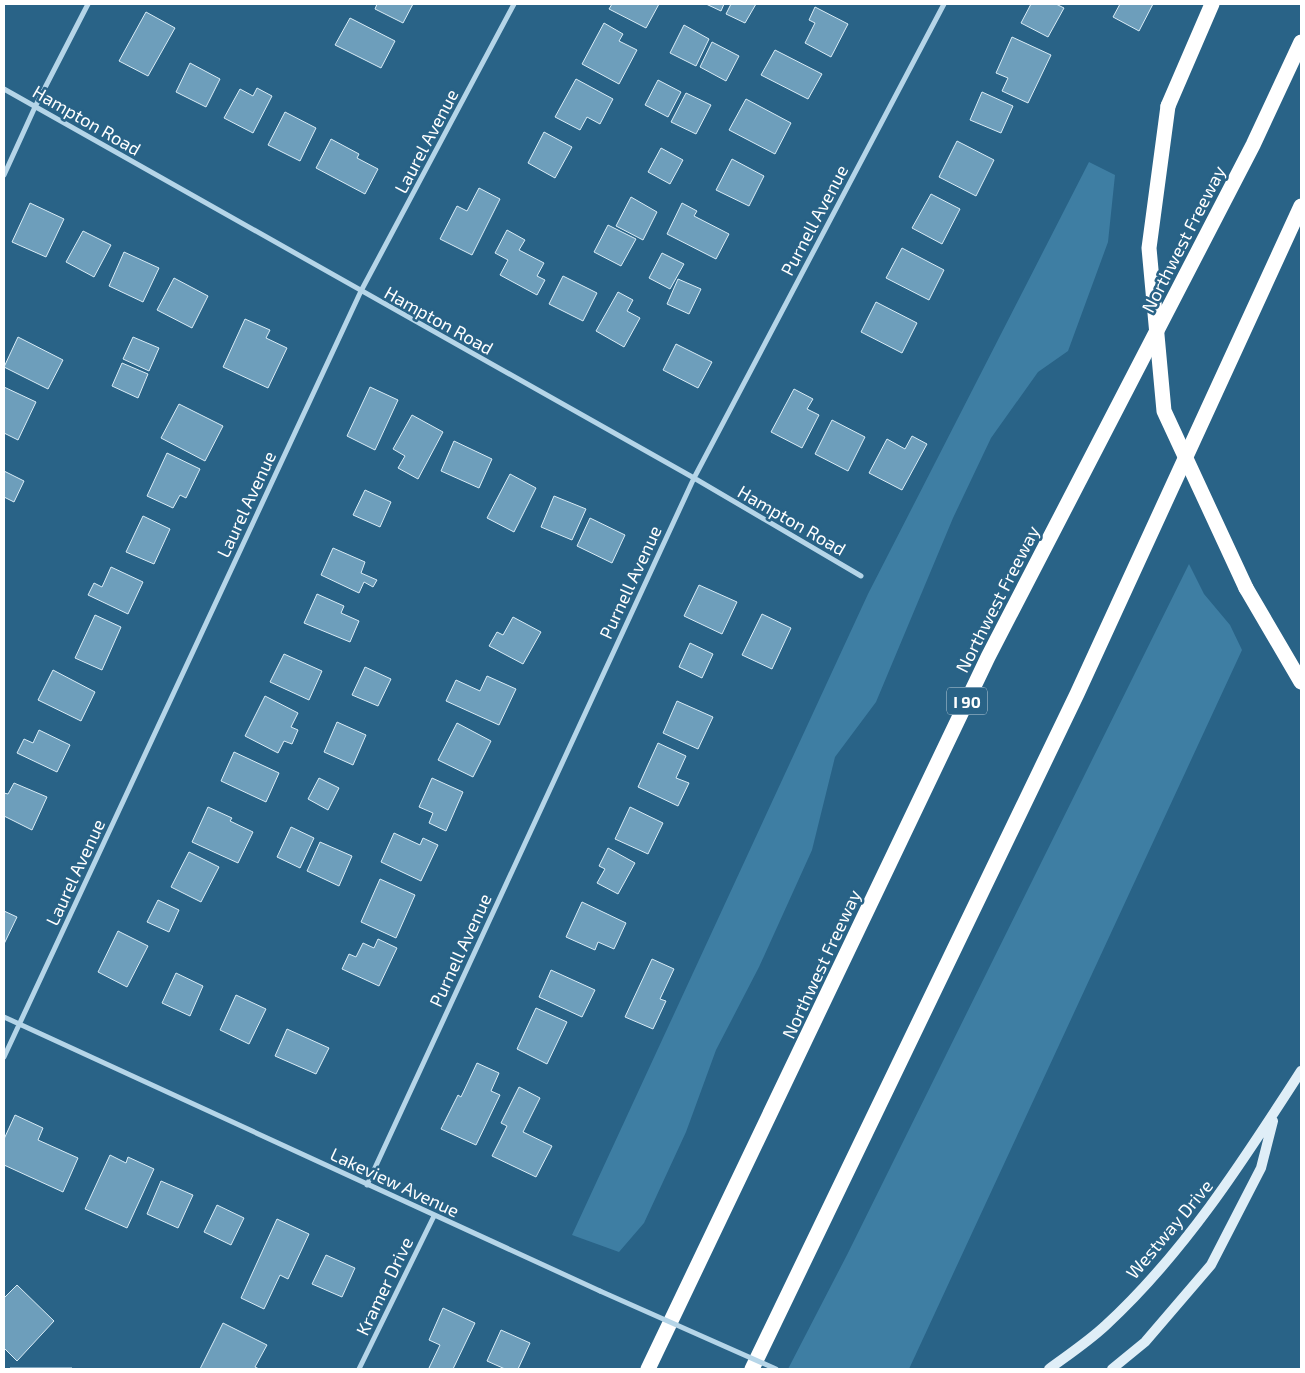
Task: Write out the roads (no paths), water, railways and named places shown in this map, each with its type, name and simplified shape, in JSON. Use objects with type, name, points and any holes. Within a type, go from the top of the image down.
[{"type":"highway","points":[[1212,4],[1168,106],[1149,248],[1164,411],[1246,588],[1301,682]]},
{"type":"highway","name":"Northwest Freeway","points":[[648,1369],[988,657],[1249,154],[1301,42]]},
{"type":"highway","points":[[752,1369],[1077,694],[1301,206]]},
{"type":"main road","name":"Westway Drive","points":[[1049,1369],[1105,1326],[1171,1258],[1226,1186],[1301,1071]]},
{"type":"main road","name":"Westway Drive","points":[[1112,1369],[1145,1342],[1211,1265],[1261,1168],[1275,1113]]},
{"type":"street","points":[[4,175],[35,107],[88,4]]},
{"type":"street","name":"Laurel Avenue","points":[[4,1057],[361,292],[514,4]]},
{"type":"street","name":"Purnell Avenue","points":[[367,1185],[694,478],[944,4]]},
{"type":"street","name":"Hampton Road","points":[[4,89],[361,292],[694,478],[861,576]]},
{"type":"street","name":"Lakeview Avenue","points":[[4,1017],[434,1216],[776,1369]]},
{"type":"street","name":"Kramer Drive","points":[[359,1369],[434,1216]]}]
